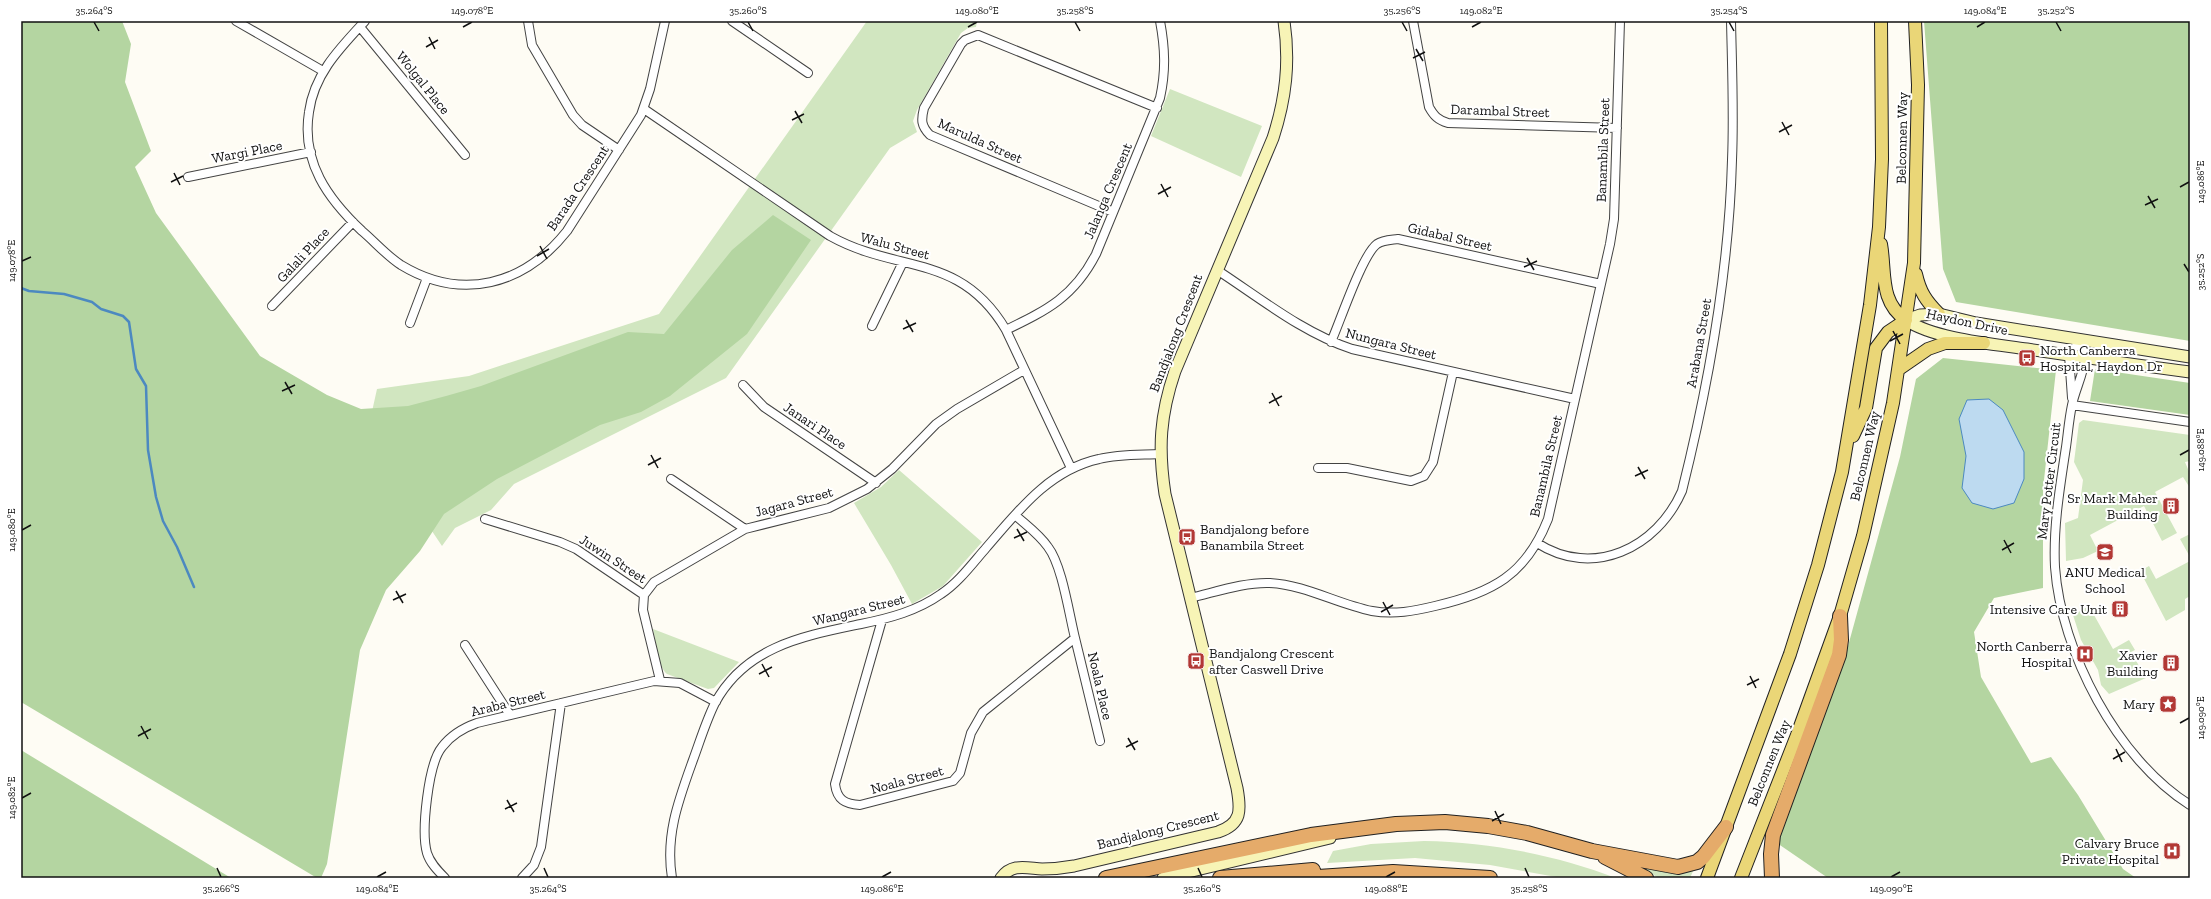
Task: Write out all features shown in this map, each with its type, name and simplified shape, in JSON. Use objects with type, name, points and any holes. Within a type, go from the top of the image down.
[{"type":"highway","points":[[1772,878],[1772,842],[1838,655],[1841,640],[1840,616]]},
{"type":"highway","points":[[1106,878],[1311,836],[1396,824],[1445,822],[1488,826],[1527,833],[1592,851],[1671,866],[1682,866],[1697,862],[1706,854],[1726,827]]},
{"type":"highway","points":[[1592,851],[1643,877]]},
{"type":"highway","points":[[1220,878],[1359,867],[1393,872],[1490,878]]},
{"type":"highway","points":[[1303,878],[1393,872]]},
{"type":"main road","name":"Belconnen Way","points":[[1707,878],[1790,654],[1818,566],[1846,454],[1870,305],[1879,227],[1882,159],[1881,21]]},
{"type":"main road","name":"Belconnen Way","points":[[1741,878],[1797,735],[1840,616],[1863,536],[1899,369],[1914,263],[1918,85],[1915,21]]},
{"type":"main road","points":[[1846,454],[1866,408],[1876,348],[1888,332],[1906,320],[1898,314],[1888,300],[1884,284],[1884,259],[1879,227]]},
{"type":"main road","points":[[1914,263],[1919,289],[1926,301],[1940,314]]},
{"type":"main road","points":[[1899,369],[1928,349],[1944,343],[1984,342]]},
{"type":"street","points":[[236,21],[323,71]]},
{"type":"street","points":[[528,21],[532,45],[573,115],[582,125],[619,150]]},
{"type":"street","name":"Barada Crescent","points":[[363,24],[341,47],[323,71],[314,91],[309,112],[308,132],[310,152],[317,172],[326,191],[353,222],[392,259],[426,278],[457,285],[483,284],[509,277],[539,260],[567,231],[644,108],[665,21]]},
{"type":"street","points":[[732,21],[808,73]]},
{"type":"street","name":"Jalanga Crescent","points":[[1006,330],[1046,311],[1062,300],[1076,286],[1090,265],[1157,108],[1165,78],[1166,59],[1160,21]]},
{"type":"street","name":"Bandjalong Crescent","points":[[1001,878],[1007,872],[1016,867],[1059,868],[1074,866],[1218,832],[1229,828],[1236,820],[1240,810],[1240,802],[1165,494],[1160,454],[1160,430],[1167,395],[1273,138],[1281,113],[1288,74],[1288,49],[1284,21]]},
{"type":"street","name":"Darambal Street","points":[[1413,21],[1429,107],[1433,115],[1440,121],[1448,123],[1617,128]]},
{"type":"street","name":"Banambila Street","points":[[1190,598],[1240,586],[1269,583],[1297,587],[1373,611],[1392,613],[1411,611],[1467,598],[1490,589],[1514,573],[1527,559],[1538,543],[1548,519],[1576,399],[1614,219],[1620,21]]},
{"type":"street","name":"Arabana Street","points":[[1538,543],[1560,555],[1577,558],[1612,555],[1637,544],[1659,528],[1675,507],[1682,492],[1708,376],[1724,268],[1732,160],[1733,90],[1731,21]]},
{"type":"street","name":"Wolgal Place","points":[[363,24],[465,155]]},
{"type":"street","name":"Marulda Street","points":[[1113,212],[930,135],[923,127],[921,120],[924,108],[961,44],[965,40],[978,35],[1157,108]]},
{"type":"street","name":"Walu Street","points":[[644,108],[830,236],[858,250],[948,275],[966,286],[989,306],[1006,330],[1071,468]]},
{"type":"street","name":"Wargi Place","points":[[188,177],[310,152]]},
{"type":"street","name":"Galali Place","points":[[272,306],[353,222]]},
{"type":"street","name":"Gidabal Street","points":[[1331,342],[1367,258],[1377,244],[1385,240],[1398,239],[1409,241],[1601,284]]},
{"type":"street","points":[[872,326],[904,262]]},
{"type":"street","name":"Nungara Street","points":[[1218,270],[1312,332],[1331,342],[1352,349],[1576,399]]},
{"type":"street","points":[[410,323],[426,278]]},
{"type":"street","name":"Haydon Drive","points":[[1906,320],[1920,315],[1940,314],[1976,323],[2080,341],[2190,357]]},
{"type":"street","name":"Haydon Drive","points":[[1906,320],[1928,331],[1984,342],[2085,358],[2190,372]]},
{"type":"street","points":[[2069,355],[2080,341]]},
{"type":"street","points":[[2080,341],[2085,358]]},
{"type":"street","name":"Mary Potter Circuit","points":[[2069,355],[2072,405]]},
{"type":"street","name":"Mary Potter Circuit","points":[[2085,358],[2072,405],[2054,543],[2057,584],[2064,617],[2084,675],[2115,730],[2160,780],[2190,805]]},
{"type":"street","name":"Jagara Street","points":[[644,595],[654,582],[745,529],[829,508],[848,500],[876,483],[892,470],[936,424],[957,408],[1024,370]]},
{"type":"street","points":[[1318,468],[1347,468],[1411,481],[1424,476],[1433,462],[1454,372]]},
{"type":"street","name":"Janari Place","points":[[743,385],[764,407],[876,483]]},
{"type":"street","points":[[2072,405],[2190,422]]},
{"type":"street","name":"Wangara Street","points":[[672,878],[670,862],[671,827],[677,804],[705,725],[716,702],[727,685],[742,670],[767,651],[787,642],[807,636],[882,620],[907,613],[925,605],[945,591],[963,574],[1039,489],[1071,468],[1110,457],[1160,454]]},
{"type":"street","points":[[671,479],[745,529]]},
{"type":"street","points":[[1015,515],[1039,536],[1049,547],[1056,560],[1075,638]]},
{"type":"street","name":"Juwin Street","points":[[484,519],[560,542],[576,549],[644,595],[643,610],[660,680]]},
{"type":"street","name":"Noala Street","points":[[882,620],[835,784],[837,795],[848,804],[860,805],[953,781],[960,773],[971,733],[983,712],[1075,638]]},
{"type":"street","name":"Noala Place","points":[[1075,638],[1100,741]]},
{"type":"street","points":[[465,645],[510,715]]},
{"type":"street","name":"Araba Street","points":[[445,878],[435,868],[428,855],[424,840],[424,825],[434,760],[446,742],[463,728],[476,723],[660,680],[680,683],[716,702]]},
{"type":"street","name":"Araba Street","points":[[522,878],[534,865],[541,847],[561,703]]},
{"type":"street","points":[[1164,878],[1323,840],[1356,829]]},
{"type":"green space","points":[[21,21],[122,21],[131,44],[125,82],[151,151],[135,167],[156,213],[260,356],[327,395],[361,409],[408,406],[481,386],[628,332],[664,334],[732,250],[773,215],[811,240],[747,334],[670,396],[641,412],[600,425],[497,479],[444,514],[420,551],[386,590],[360,650],[327,864],[321,878],[317,878],[21,702]]},
{"type":"green space","points":[[867,21],[977,21],[976,27],[968,28],[961,33],[917,110],[913,121],[917,132],[890,148],[726,378],[514,484],[491,510],[455,528],[442,546],[367,434],[377,389],[469,376],[659,314]]},
{"type":"green space","points":[[1924,21],[2190,21],[2190,341],[1956,302],[1943,269]]},
{"type":"green space","points":[[1170,89],[1262,126],[1241,177],[1151,136]]},
{"type":"green space","points":[[1943,358],[2056,370],[2043,489],[2043,588],[1994,598],[1974,632],[1981,677],[2031,763],[2051,757],[2078,795],[2123,869],[2136,878],[1828,878],[1777,843],[1845,657],[1900,457],[1916,379]]},
{"type":"green space","points":[[2095,369],[2190,383],[2190,415],[2090,401]]},
{"type":"green space","points":[[2083,420],[2190,435],[2190,461],[2185,462],[2190,474],[2190,488],[2183,477],[2155,492],[2177,533],[2162,541],[2144,506],[2090,535],[2098,551],[2083,558],[2066,561],[2065,523],[2078,518],[2083,480],[2074,462],[2079,423]]},
{"type":"green space","points":[[899,470],[982,542],[943,586],[912,604],[891,565],[854,503],[881,487]]},
{"type":"green space","points":[[2190,534],[2190,557],[2180,539]]},
{"type":"green space","points":[[2190,561],[2190,596],[2185,599],[2185,610],[2166,621],[2140,571],[2149,566],[2156,579]]},
{"type":"green space","points":[[2089,606],[2113,649],[2129,640],[2135,650],[2131,652],[2146,678],[2109,694],[2101,685],[2098,670],[2081,640],[2073,615]]},
{"type":"green space","points":[[653,629],[739,662],[714,688],[708,689],[667,674],[661,665],[657,653]]},
{"type":"green space","points":[[21,750],[231,878],[21,878]]},
{"type":"green space","points":[[1424,841],[1473,844],[1522,851],[1546,856],[1616,878],[1562,878],[1490,865],[1415,858],[1327,863],[1333,851],[1371,844]]},
{"type":"green space","points":[[1637,866],[1694,869],[1690,878],[1659,878]]},
{"type":"water","points":[[1989,399],[2003,410],[2024,452],[2024,479],[2014,503],[1993,509],[1972,503],[1962,488],[1966,456],[1959,419],[1967,400]]},
{"type":"waterway","points":[[21,288],[29,291],[64,294],[92,302],[101,309],[123,316],[129,322],[136,369],[146,386],[148,450],[156,497],[163,521],[177,547],[194,587]]},
{"type":"place","name":"North Canberra Hospital, Haydon Dr","points":[[2027,358]]},
{"type":"place","name":"Sr Mark Maher Building","points":[[2171,506]]},
{"type":"place","name":"Bandjalong before Banambila Street","points":[[1187,537]]},
{"type":"place","name":"ANU Medical School","points":[[2105,552]]},
{"type":"place","name":"Intensive Care Unit","points":[[2120,609]]},
{"type":"place","name":"North Canberra Hospital","points":[[2085,654]]},
{"type":"place","name":"Bandjalong Crescent after Caswell Drive","points":[[1196,661]]},
{"type":"place","name":"Xavier Building","points":[[2171,663]]},
{"type":"place","name":"Mary","points":[[2168,704]]},
{"type":"place","name":"Calvary Bruce Private Hospital","points":[[2172,851]]}]
